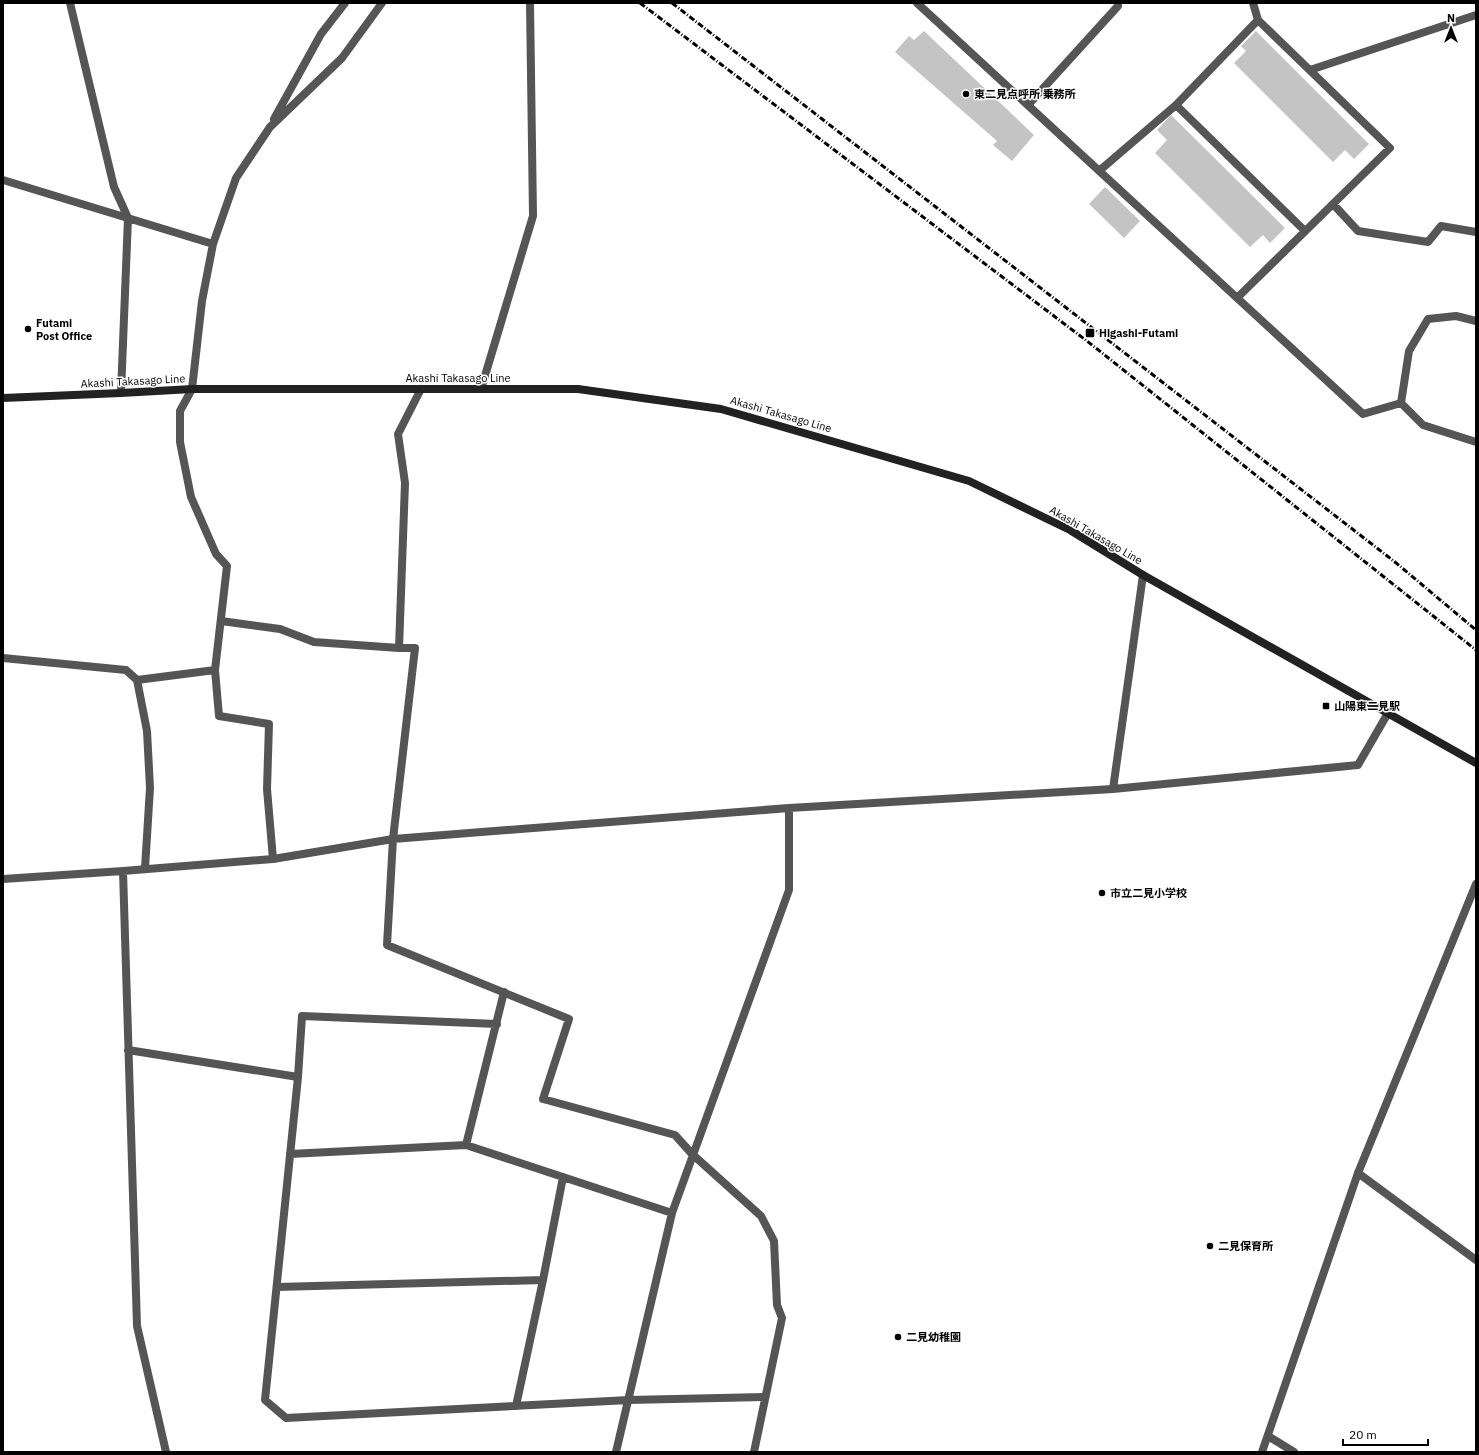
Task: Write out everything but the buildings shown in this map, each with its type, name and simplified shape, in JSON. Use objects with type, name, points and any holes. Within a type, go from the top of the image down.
[{"type":"main road","name":"Akashi Takasago Line","points":[[3,398],[121,394],[192,389],[578,389],[721,408],[969,481],[1070,530],[1143,575],[1476,764]]},
{"type":"street","points":[[70,3],[114,187],[128,218],[121,394]]},
{"type":"street","points":[[273,858],[267,790],[269,724],[219,716],[214,670],[227,566],[216,554],[191,497],[180,442],[180,411],[192,389],[202,301],[213,244],[236,178],[270,127],[321,34],[345,3]]},
{"type":"street","points":[[270,127],[342,58],[382,3]]},
{"type":"street","points":[[481,389],[533,216],[530,3]]},
{"type":"street","points":[[917,3],[1363,414],[1401,403]]},
{"type":"street","points":[[1028,105],[1118,6],[1118,3]]},
{"type":"street","points":[[1237,298],[1390,148],[1258,20],[1253,3]]},
{"type":"street","points":[[1310,70],[1476,15]]},
{"type":"street","points":[[1099,171],[1176,105],[1258,20]]},
{"type":"street","points":[[1176,105],[1305,231]]},
{"type":"street","points":[[3,180],[213,244]]},
{"type":"street","points":[[1333,204],[1358,231],[1428,242],[1441,226],[1476,232]]},
{"type":"street","points":[[1401,403],[1409,351],[1428,319],[1456,316],[1476,321]]},
{"type":"street","points":[[399,648],[405,483],[398,434],[421,389]]},
{"type":"street","points":[[1401,403],[1422,425],[1476,442]]},
{"type":"street","points":[[1113,788],[1143,575]]},
{"type":"street","points":[[221,621],[280,629],[314,642],[415,648],[393,839],[387,945],[569,1019],[544,1100],[675,1135],[692,1154],[761,1216],[774,1241],[777,1305],[782,1318],[754,1452]]},
{"type":"street","points":[[3,658],[126,670],[136,680],[147,731],[150,788],[146,868]]},
{"type":"street","points":[[136,680],[214,670]]},
{"type":"street","points":[[3,879],[123,871],[273,858],[393,839],[789,808],[1113,788],[1358,765],[1388,713]]},
{"type":"street","points":[[616,1452],[672,1213],[692,1154],[789,890],[789,808]]},
{"type":"street","points":[[123,871],[136,1326],[166,1452]]},
{"type":"street","points":[[1262,1452],[1358,1173],[1476,884]]},
{"type":"street","points":[[466,1145],[504,992]]},
{"type":"street","points":[[496,1024],[302,1016],[298,1077],[265,1400],[286,1418],[629,1400],[765,1397]]},
{"type":"street","points":[[128,1050],[298,1077]]},
{"type":"street","points":[[290,1154],[466,1145],[672,1213]]},
{"type":"street","points":[[1358,1173],[1476,1260]]},
{"type":"street","points":[[516,1406],[544,1280],[563,1177]]},
{"type":"street","points":[[277,1287],[544,1280]]},
{"type":"street","points":[[1268,1436],[1294,1452]]},
{"type":"railway","points":[[640,3],[1087,341],[1476,650]]},
{"type":"railway","points":[[672,3],[1395,562],[1476,630]]},
{"type":"place","name":"東二見点呼所 乗務所","points":[[966,94]]},
{"type":"place","name":"Futami Post Office","points":[[28,329]]},
{"type":"place","name":"Higashi-Futami","points":[[1090,333]]},
{"type":"place","name":"山陽東二見駅","points":[[1326,706]]},
{"type":"place","name":"市立二見小学校","points":[[1102,893]]},
{"type":"place","name":"二見保育所","points":[[1210,1246]]},
{"type":"place","name":"二見幼稚園","points":[[898,1337]]}]
